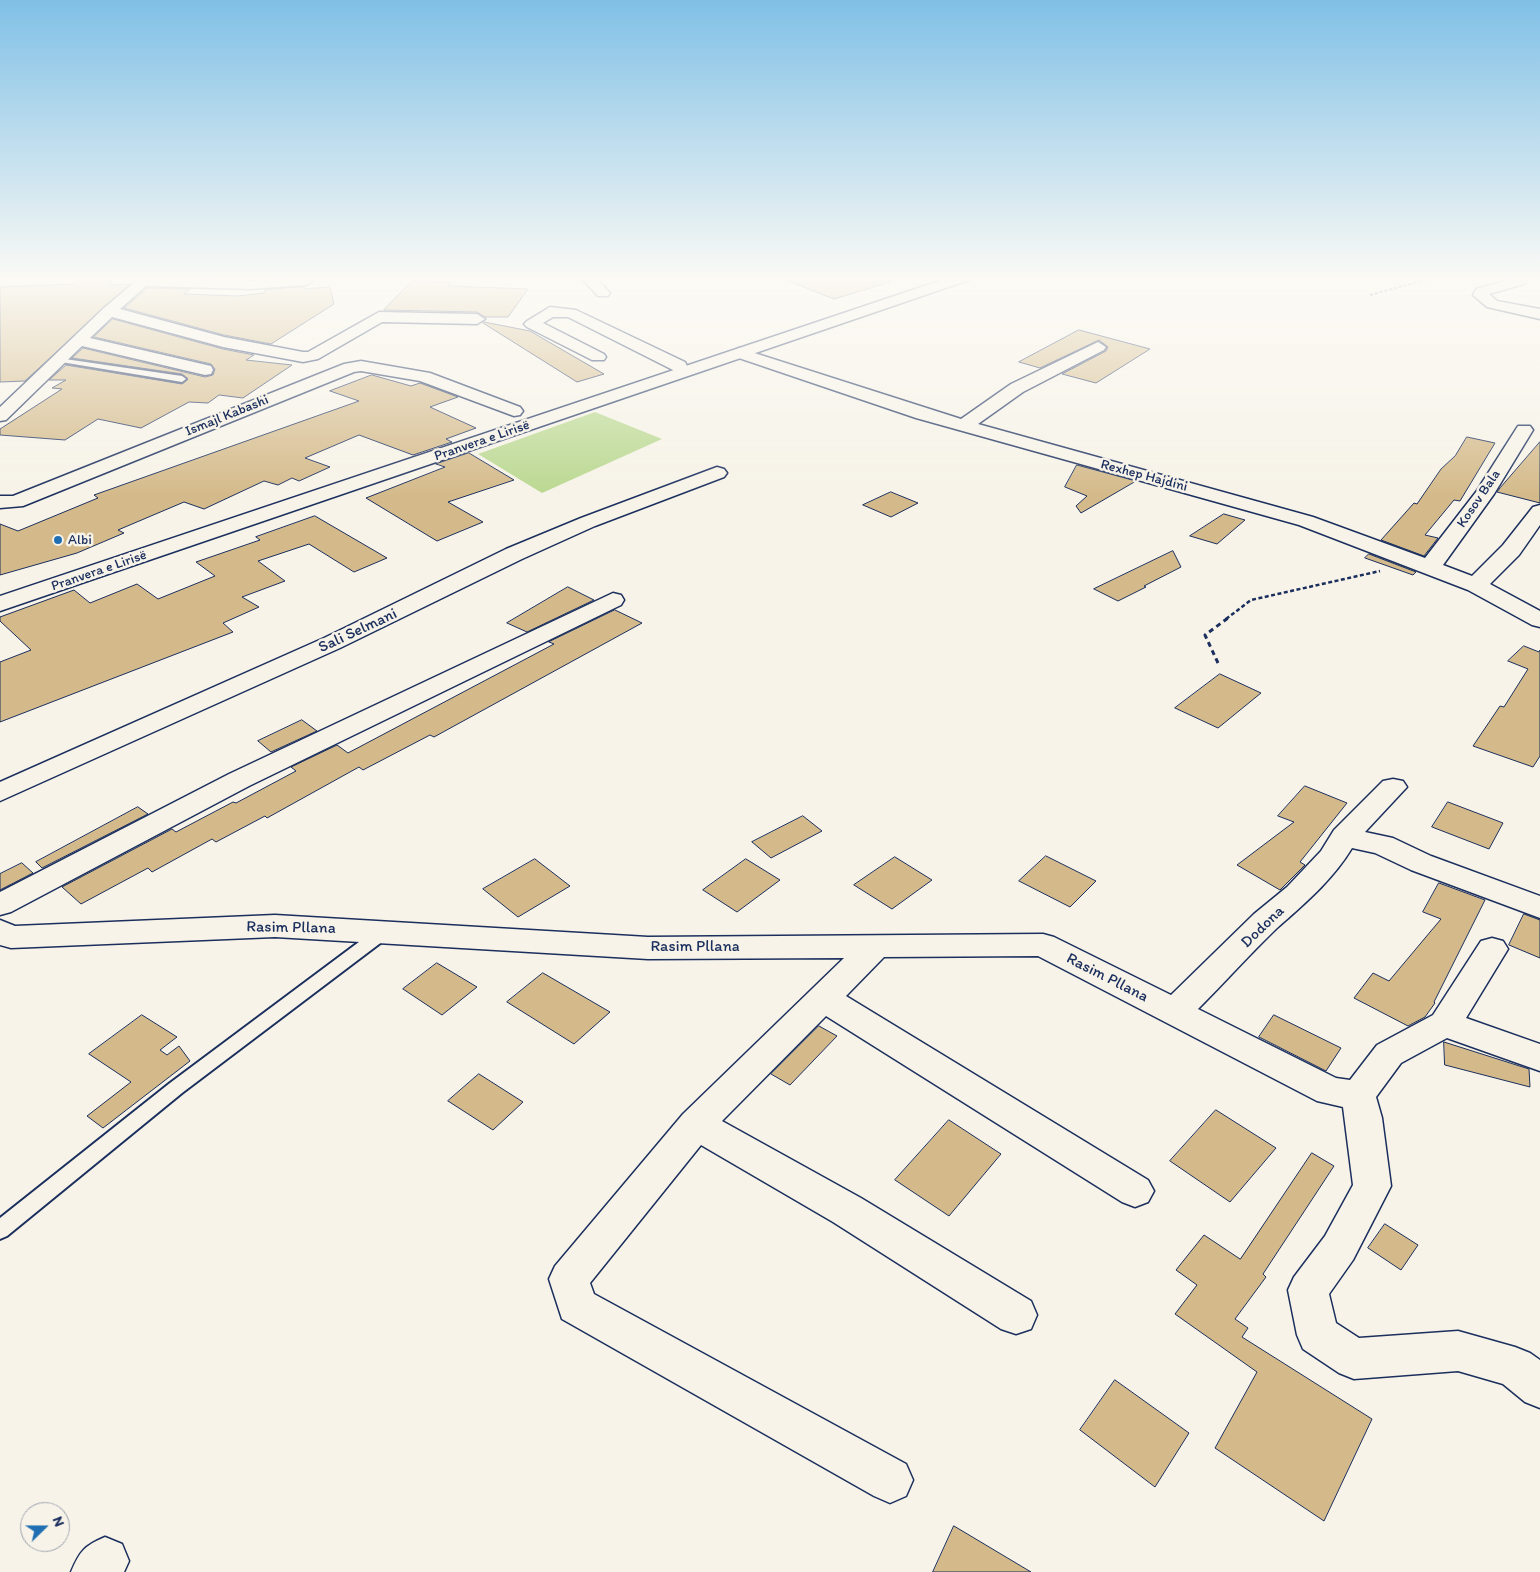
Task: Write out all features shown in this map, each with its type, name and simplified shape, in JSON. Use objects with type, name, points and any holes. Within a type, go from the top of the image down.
[{"type":"street","points":[[0,416],[71,350]]},
{"type":"street","points":[[121,350],[205,370]]},
{"type":"street","points":[[265,350],[303,358],[312,356],[322,350]]},
{"type":"street","points":[[586,350],[598,356]]},
{"type":"street","points":[[647,350],[679,366]]},
{"type":"street","name":"Pranvera e Lirisë","points":[[0,598],[725,350]]},
{"type":"street","name":"Pranvera e Lirisë","points":[[0,604],[750,350]]},
{"type":"street","points":[[964,426],[1017,388],[1091,350]]},
{"type":"street","name":"Rexhep Hajdini","points":[[739,354],[964,426],[1306,520],[1476,585],[1540,620]]},
{"type":"street","name":"Ismajl Kabashi","points":[[0,502],[16,502],[350,368],[361,366],[424,377],[514,411]]},
{"type":"street","name":"Kosov Bala","points":[[1424,564],[1478,502],[1524,430]]},
{"type":"street","name":"Sali Selmani","points":[[0,792],[332,643],[514,554],[588,522],[717,473]]},
{"type":"street","points":[[1476,585],[1511,550],[1540,511]]},
{"type":"street","points":[[0,905],[240,780],[613,600]]},
{"type":"street","name":"Dodona","points":[[1176,1012],[1265,922],[1298,894],[1330,858],[1344,837],[1393,787]]},
{"type":"street","points":[[1344,837],[1383,845],[1421,863],[1540,907]]},
{"type":"street","name":"Rasim Pllana","points":[[4,937],[275,926],[648,948],[1043,945],[1330,1091],[1358,1095]]},
{"type":"street","points":[[877,945],[696,1124],[569,1279],[578,1306],[890,1480]]},
{"type":"street","points":[[1492,949],[1445,1024],[1389,1054],[1358,1095],[1364,1118],[1372,1186],[1339,1248],[1308,1290],[1318,1335],[1354,1359],[1458,1351],[1515,1367],[1540,1387]]},
{"type":"street","points":[[822,998],[1135,1191]]},
{"type":"street","points":[[1445,1024],[1540,1058]]},
{"type":"street","points":[[696,1124],[847,1210],[1016,1315]]},
{"type":"lane","points":[[61,360],[182,380]]},
{"type":"lane","points":[[0,1230],[176,1088],[385,931]]},
{"type":"path","points":[[1218,663],[1205,635],[1251,600],[1424,564]]},
{"type":"green space","points":[[595,412],[662,439],[542,493],[478,454]]},
{"type":"building","points":[[0,350],[58,350],[25,381],[0,382]]},
{"type":"building","points":[[80,350],[93,350],[205,377],[213,375],[215,369],[211,364],[152,350],[230,350],[254,355],[246,360],[292,365],[243,398],[219,395],[208,403],[189,402],[141,428],[98,419],[65,440],[0,435],[0,429],[62,389],[52,388],[66,380],[49,380],[66,365],[182,384],[188,379],[182,374],[72,358]]},
{"type":"building","points":[[527,350],[563,350],[604,374],[577,382]]},
{"type":"building","points":[[1041,350],[1077,350],[1040,368],[1019,362]]},
{"type":"building","points":[[1148,350],[1096,383],[1062,374],[1106,351]]},
{"type":"building","points":[[372,375],[411,386],[420,383],[458,397],[430,407],[476,428],[446,439],[452,442],[413,455],[359,435],[305,458],[330,467],[299,481],[292,478],[278,485],[264,481],[204,509],[184,502],[118,530],[124,533],[77,553],[0,575],[0,524],[18,531],[98,498],[94,495],[359,401],[330,391]]},
{"type":"building","points":[[1467,437],[1495,443],[1460,501],[1454,500],[1425,535],[1438,538],[1424,556],[1381,540],[1414,503],[1417,504],[1441,469],[1455,456]]},
{"type":"building","points":[[1540,442],[1540,503],[1497,492],[1500,488]]},
{"type":"building","points":[[469,453],[514,480],[448,502],[483,522],[437,541],[366,498],[445,467],[436,464]]},
{"type":"building","points":[[1077,465],[1136,481],[1081,513],[1076,506],[1087,496],[1065,487]]},
{"type":"building","points":[[891,492],[918,503],[891,517],[863,505]]},
{"type":"building","points":[[1224,514],[1245,520],[1217,544],[1190,536]]},
{"type":"building","points":[[315,516],[387,558],[354,572],[309,544],[258,561],[285,581],[242,597],[259,607],[223,623],[233,632],[0,722],[0,662],[31,650],[0,621],[0,617],[74,590],[90,603],[137,584],[158,599],[215,576],[196,562],[260,540],[256,537]]},
{"type":"building","points":[[1173,551],[1181,567],[1118,601],[1094,589]]},
{"type":"building","points":[[1369,554],[1416,572],[1413,575],[1365,558]]},
{"type":"building","points":[[568,587],[594,600],[527,632],[507,623]]},
{"type":"building","points":[[615,610],[642,623],[434,737],[430,735],[363,770],[359,767],[267,818],[265,816],[216,842],[212,839],[152,872],[148,868],[81,904],[62,887],[172,829],[176,832],[233,802],[236,803],[296,771],[291,767],[337,745],[348,753],[554,644],[549,642]]},
{"type":"building","points":[[1524,646],[1539,652],[1540,650],[1540,756],[1533,767],[1473,746],[1500,706],[1504,707],[1528,669],[1508,661]]},
{"type":"building","points":[[1220,674],[1261,693],[1218,728],[1175,708]]},
{"type":"building","points":[[302,720],[317,731],[271,752],[258,741]]},
{"type":"building","points":[[1305,786],[1347,803],[1300,862],[1305,865],[1280,890],[1237,865],[1294,822],[1278,816]]},
{"type":"building","points":[[1448,802],[1503,823],[1489,849],[1432,827]]},
{"type":"building","points":[[138,807],[148,814],[42,868],[36,862]]},
{"type":"building","points":[[803,816],[822,831],[771,858],[752,842]]},
{"type":"building","points":[[1046,856],[1096,881],[1070,907],[1019,881]]},
{"type":"building","points":[[895,857],[932,880],[892,909],[854,885]]},
{"type":"building","points":[[535,859],[570,886],[518,917],[483,889]]},
{"type":"building","points":[[746,859],[780,880],[737,912],[703,890]]},
{"type":"building","points":[[22,863],[33,873],[0,890],[0,874]]},
{"type":"building","points":[[1439,883],[1485,900],[1435,1003],[1425,1017],[1408,1026],[1354,998],[1373,973],[1389,981],[1441,919],[1423,912]]},
{"type":"building","points":[[1524,914],[1540,920],[1540,958],[1509,945]]},
{"type":"building","points":[[437,963],[477,987],[442,1015],[403,989]]},
{"type":"building","points":[[543,973],[610,1012],[574,1044],[507,1002]]},
{"type":"building","points":[[142,1015],[177,1037],[160,1050],[167,1055],[179,1046],[190,1061],[103,1128],[87,1116],[131,1082],[89,1054]]},
{"type":"building","points":[[1274,1015],[1341,1048],[1326,1071],[1259,1037]]},
{"type":"building","points":[[819,1026],[837,1036],[790,1085],[771,1074]]},
{"type":"building","points":[[1444,1042],[1529,1069],[1530,1087],[1445,1065]]},
{"type":"building","points":[[479,1074],[523,1102],[493,1130],[448,1101]]},
{"type":"building","points":[[1216,1110],[1276,1148],[1230,1202],[1170,1161]]},
{"type":"building","points":[[949,1120],[1001,1154],[949,1216],[895,1180]]},
{"type":"building","points":[[1312,1153],[1334,1166],[1263,1274],[1266,1277],[1235,1319],[1248,1328],[1242,1337],[1372,1419],[1324,1521],[1215,1448],[1257,1372],[1175,1314],[1197,1285],[1176,1270],[1204,1235],[1240,1259]]},
{"type":"building","points":[[1385,1224],[1418,1245],[1401,1270],[1368,1248]]},
{"type":"building","points":[[1115,1380],[1189,1433],[1155,1487],[1080,1430]]},
{"type":"building","points":[[954,1526],[1031,1572],[933,1572]]},
{"type":"place","name":"Albi","points":[[58,540]]}]
